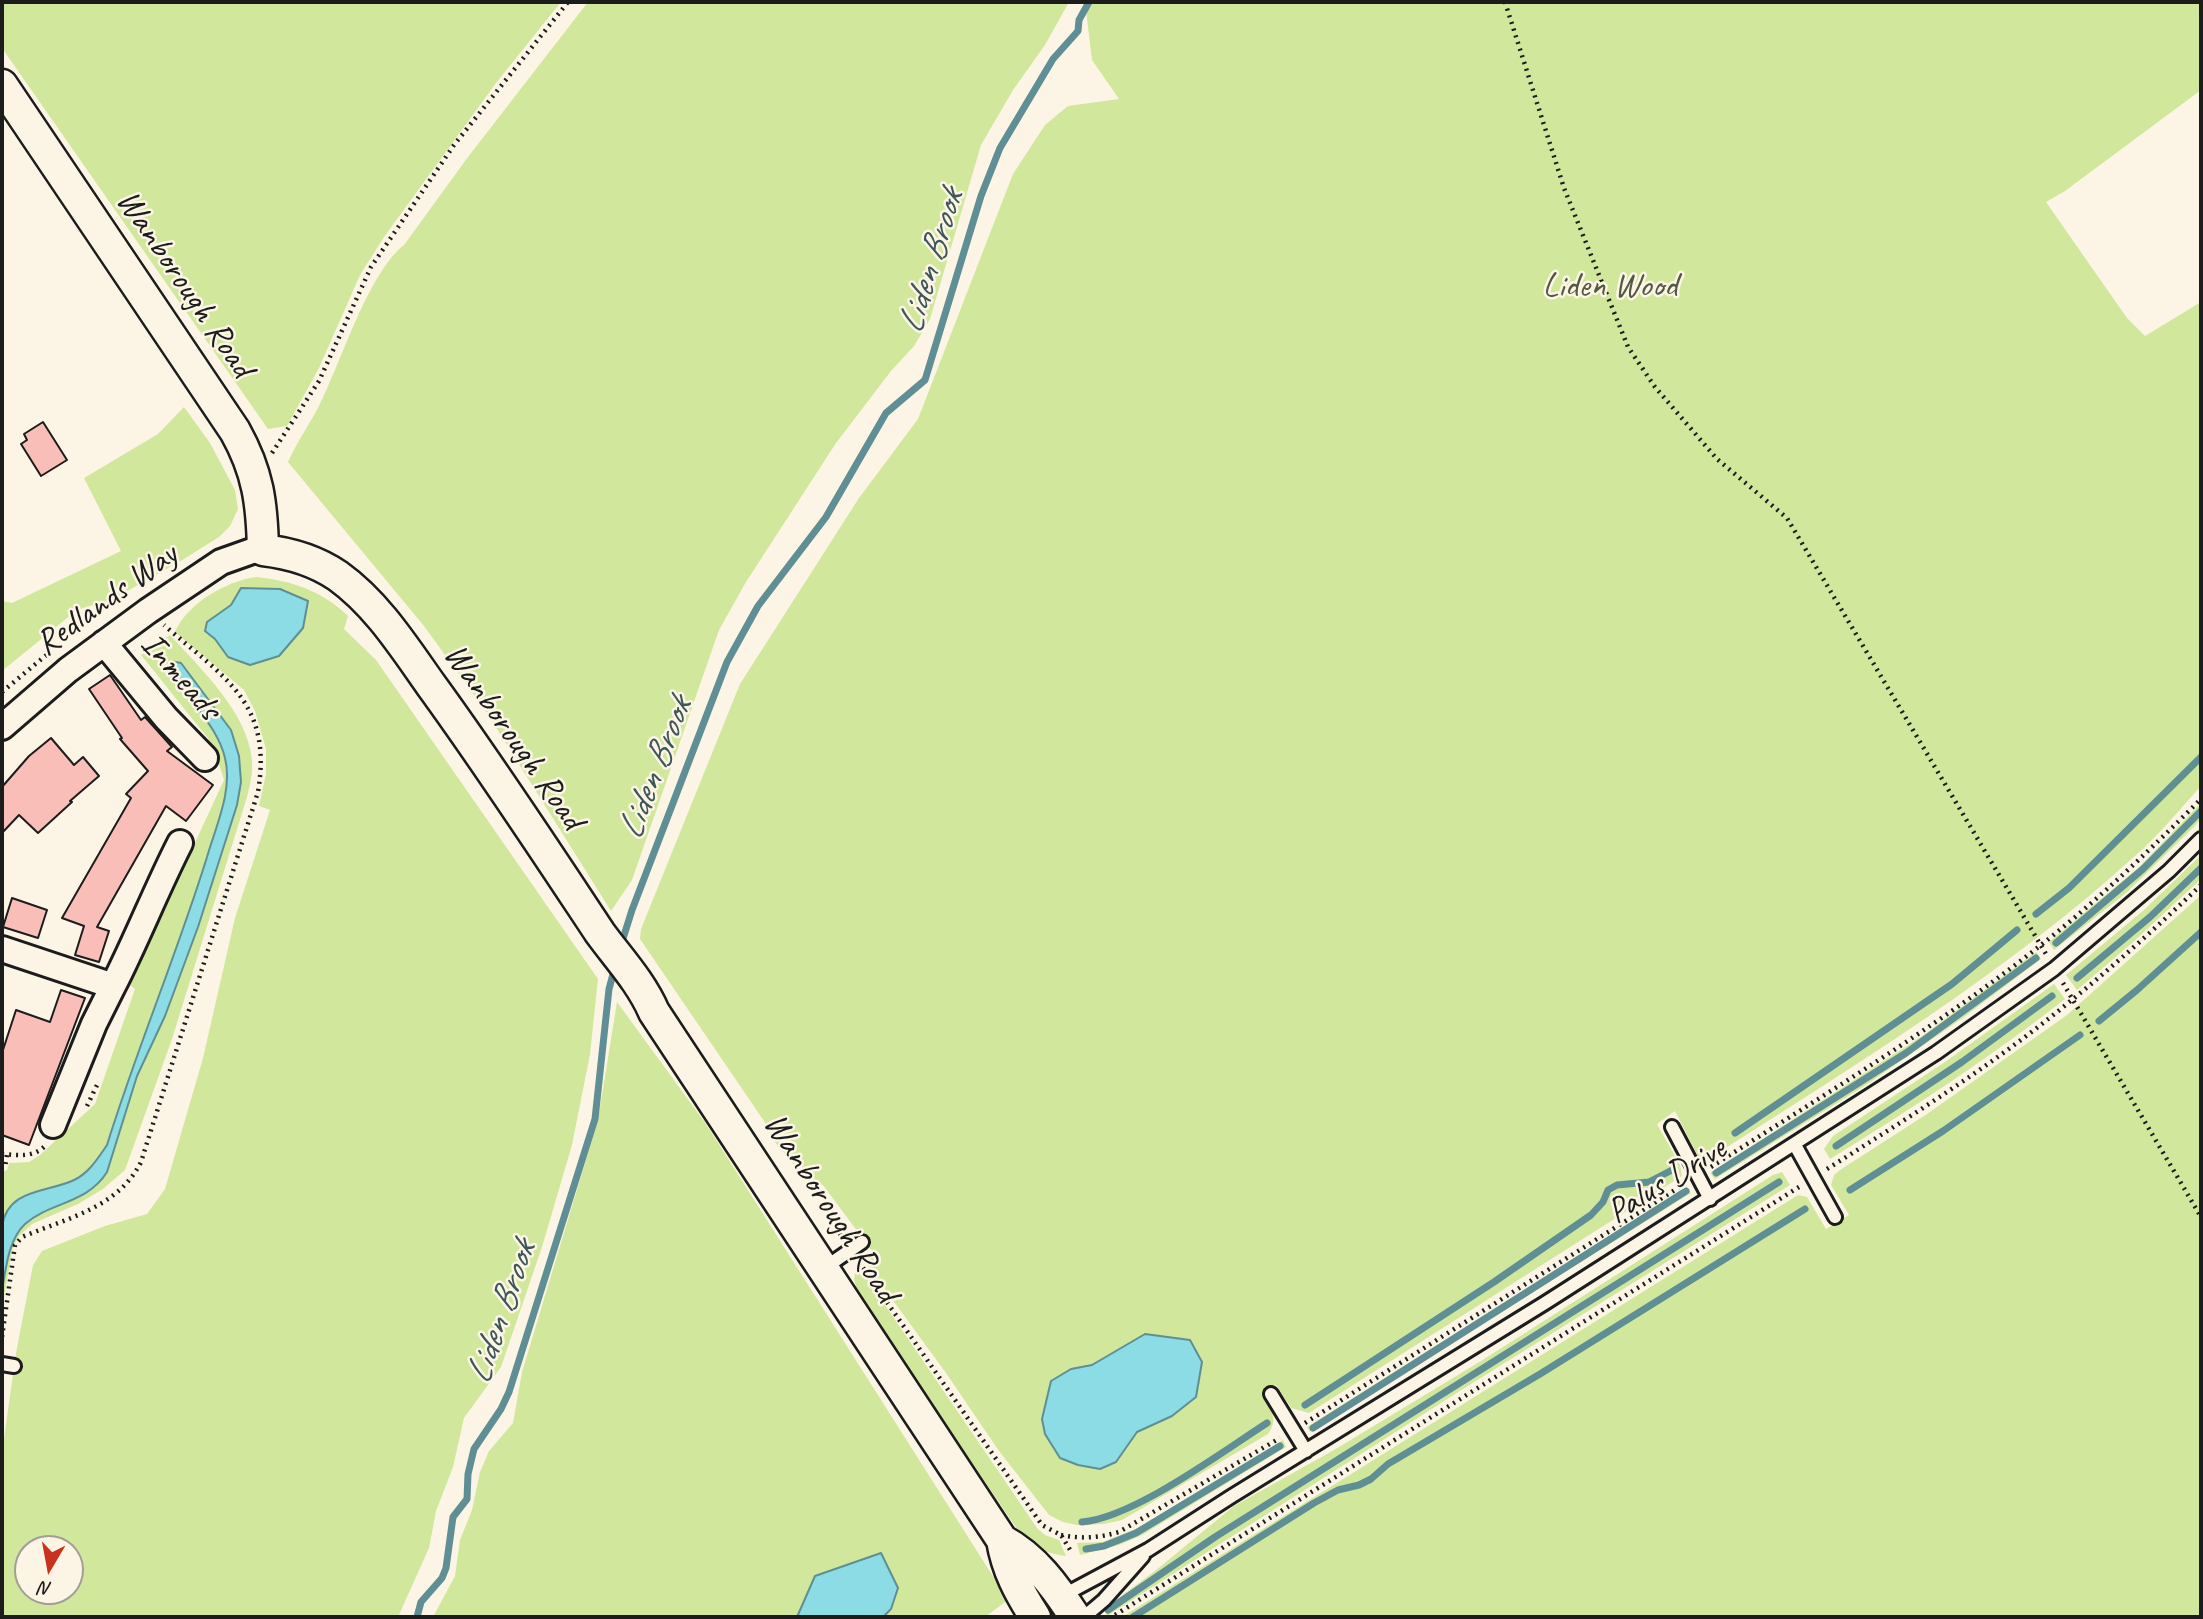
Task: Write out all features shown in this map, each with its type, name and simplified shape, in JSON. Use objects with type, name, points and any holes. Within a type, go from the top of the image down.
[{"type":"street","name":"Wanborough Road","points":[[2,85],[235,431],[248,455],[257,482],[262,507],[263,550],[285,552],[337,575],[355,590],[383,621],[457,721],[600,933],[624,966],[636,977],[654,1012],[1002,1540],[1005,1560],[1012,1578],[1033,1616]]},
{"type":"street","name":"Redlands Way","points":[[2,727],[34,697],[148,611],[221,562],[263,550]]},
{"type":"street","name":"Inmeads","points":[[104,643],[166,718],[205,758]]},
{"type":"street","points":[[52,1125],[94,1024],[180,843]]},
{"type":"street","points":[[2,948],[113,986]]},
{"type":"street","name":"Wanborough Road","points":[[1002,1540],[1034,1562],[1069,1607]]},
{"type":"street","name":"Palus Drive","points":[[1033,1616],[1069,1607]]},
{"type":"lane","name":"Palus Drive","points":[[1069,1607],[1148,1550],[1710,1199],[1936,1054],[2054,968],[2150,888],[2201,839]]},
{"type":"lane","points":[[1672,1127],[1710,1199]]},
{"type":"lane","points":[[1795,1145],[1835,1217]]},
{"type":"lane","points":[[823,1269],[862,1242]]},
{"type":"lane","points":[[1271,1394],[1306,1451]]},
{"type":"lane","name":"Palus Drive","points":[[1084,1617],[1104,1600],[1148,1550]]},
{"type":"path","points":[[283,440],[319,381],[371,267],[454,145],[568,2]]},
{"type":"path","points":[[1505,2],[1564,188],[1628,347],[1655,387],[1717,459],[1787,518],[2201,1217]]},
{"type":"path","points":[[2,1337],[15,1245],[22,1237],[107,1202],[134,1177],[258,792],[262,767],[261,743],[252,713],[227,682],[148,611]]},
{"type":"path","points":[[801,1236],[817,1227],[838,1231],[1042,1525],[1061,1535],[1100,1538],[1119,1532],[1293,1430],[1904,1043],[2040,945],[2130,869],[2201,799]]},
{"type":"path","points":[[1112,1617],[1948,1091],[2073,999],[2201,885]]},
{"type":"path","points":[[2,1168],[5,1168],[7,1154]]},
{"type":"path","points":[[1061,1535],[1072,1553]]},
{"type":"green space","points":[[2,2],[561,2],[496,83],[384,237],[360,275],[319,368],[287,426],[268,429],[2,48]]},
{"type":"green space","points":[[588,2],[1069,2],[981,145],[930,319],[914,346],[891,371],[836,443],[746,582],[719,630],[632,880],[611,911],[485,710],[424,626],[288,462],[319,406],[356,320],[379,276]]},
{"type":"green space","name":"Liden Wood","points":[[1085,2],[2201,2],[2201,90],[2065,191],[2046,202],[2127,318],[2145,336],[2201,302],[2201,786],[2144,848],[2085,899],[1981,980],[1927,1018],[1705,1161],[1701,1161],[1675,1111],[1657,1124],[1680,1165],[1682,1176],[1309,1413],[1291,1408],[1276,1385],[1262,1394],[1273,1418],[1268,1434],[1122,1520],[1077,1525],[1049,1515],[999,1451],[862,1258],[872,1251],[823,1185],[807,1181],[775,1142],[764,1121],[640,939],[641,929],[740,684],[859,498],[918,419],[1013,174],[1045,125],[1068,106],[1119,99],[1092,60]]},
{"type":"green space","points":[[184,407],[210,443],[235,490],[238,509],[230,526],[219,537],[184,559],[115,598],[77,610],[2,671],[2,601],[12,603],[121,551],[84,478],[158,434]]},
{"type":"green space","points":[[256,577],[294,584],[317,593],[348,616],[344,629],[376,660],[598,979],[590,1054],[572,1145],[542,1247],[501,1367],[464,1418],[453,1467],[436,1511],[429,1548],[398,1617],[2,1617],[2,1453],[16,1353],[33,1265],[42,1251],[105,1226],[147,1214],[165,1189],[203,1058],[235,918],[270,810],[259,806],[266,774],[266,749],[255,711],[244,690],[175,632],[188,612],[198,603],[232,583]]},
{"type":"green space","points":[[170,635],[221,692],[242,725],[252,760],[247,797],[172,1039],[125,1170],[103,1189],[78,1204],[32,1224],[18,1237],[12,1251],[2,1309],[2,1172],[7,1170],[9,1163],[29,1162],[40,1155],[95,1104],[135,989],[130,985],[151,922],[157,925],[224,780],[214,748],[207,737],[141,655]]},
{"type":"green space","points":[[2201,803],[2201,819],[2194,827],[2126,893],[2054,950],[2049,942],[2138,868]]},
{"type":"green space","points":[[2201,855],[2201,879],[2077,990],[2066,975],[2144,910]]},
{"type":"green space","points":[[2201,895],[2201,1617],[1122,1617],[1798,1195],[1807,1197],[1826,1229],[1849,1215],[1831,1185],[1834,1175],[1927,1114],[2067,1015]]},
{"type":"green space","points":[[2036,952],[2041,959],[1869,1083],[1715,1179],[1710,1173],[1922,1036]]},
{"type":"green space","points":[[2054,984],[2065,999],[1950,1082],[1830,1159],[1824,1149],[1833,1136],[1945,1062]]},
{"type":"green space","points":[[617,1002],[706,1124],[1008,1600],[985,1617],[433,1617],[455,1576],[460,1540],[472,1510],[480,1472],[489,1451],[513,1423],[522,1372],[598,1120]]},
{"type":"green space","points":[[1782,1172],[1790,1185],[1107,1616],[1104,1609],[1234,1506],[1334,1450],[1481,1361],[1773,1175]]},
{"type":"green space","points":[[1687,1188],[1691,1193],[1310,1432],[1307,1427]]},
{"type":"green space","points":[[857,1264],[1037,1528],[1045,1535],[1059,1540],[1066,1556],[1034,1545],[1011,1520],[856,1287],[854,1279]]},
{"type":"green space","points":[[1283,1440],[1286,1447],[1142,1535],[1119,1545],[1080,1555],[1077,1543],[1103,1542],[1138,1528]]},
{"type":"water","points":[[241,588],[280,589],[308,601],[303,628],[279,656],[250,665],[228,657],[215,639],[205,631],[207,622],[231,605]]},
{"type":"water","points":[[170,661],[181,663],[231,730],[239,756],[241,782],[237,805],[198,927],[165,1016],[137,1076],[107,1172],[89,1191],[25,1224],[11,1246],[2,1290],[2,1226],[12,1205],[20,1198],[79,1177],[93,1165],[107,1145],[222,808],[227,783],[225,758],[214,732],[182,686]]},
{"type":"water","points":[[1145,1334],[1190,1340],[1202,1362],[1196,1397],[1172,1416],[1137,1432],[1116,1462],[1100,1469],[1060,1458],[1045,1434],[1042,1419],[1051,1381],[1071,1369],[1092,1365]]},
{"type":"water","points":[[881,1553],[898,1588],[891,1609],[883,1617],[797,1617],[815,1576]]},
{"type":"building","points":[[43,422],[67,460],[41,476],[21,444],[27,440],[24,434]]},
{"type":"building","points":[[110,675],[141,720],[145,717],[172,747],[167,751],[213,785],[186,821],[166,806],[97,927],[109,931],[99,962],[75,955],[84,926],[62,918],[131,798],[126,794],[148,771],[120,739],[122,738],[89,689]]},
{"type":"building","points":[[51,738],[74,765],[83,757],[99,776],[38,833],[19,815],[2,833],[2,787],[29,756]]},
{"type":"building","points":[[12,898],[47,910],[38,938],[3,927]]},
{"type":"building","points":[[61,990],[85,998],[29,1145],[2,1135],[2,1053],[16,1010],[50,1022]]},
{"type":"waterway","name":"Liden Brook","points":[[621,945],[727,662],[758,606],[826,517],[886,413],[925,380],[981,196],[1000,148],[1053,59],[1078,31],[1079,20],[1089,2]]},
{"type":"waterway","points":[[2036,914],[2069,888],[2201,757]]},
{"type":"waterway","points":[[2056,943],[2143,869],[2201,811]]},
{"type":"waterway","points":[[2077,978],[2150,917],[2201,868]]},
{"type":"waterway","points":[[1735,1133],[1952,984],[2017,930]]},
{"type":"waterway","points":[[2099,1021],[2201,932]]},
{"type":"waterway","points":[[1716,1173],[1906,1053],[2036,958]]},
{"type":"waterway","name":"Liden Brook","points":[[417,1617],[421,1602],[442,1578],[446,1568],[453,1517],[467,1499],[468,1474],[474,1449],[509,1392],[595,1119],[609,989],[615,967]]},
{"type":"waterway","points":[[1836,1146],[1962,1062],[2052,996]]},
{"type":"waterway","points":[[1850,1190],[1943,1131],[2080,1035]]},
{"type":"waterway","points":[[1305,1405],[1494,1282],[1591,1215],[1603,1202],[1608,1190],[1617,1185],[1649,1182],[1674,1169]]},
{"type":"waterway","points":[[1108,1610],[1215,1537],[1779,1182]]},
{"type":"waterway","points":[[1313,1428],[1686,1191]]},
{"type":"waterway","points":[[1133,1617],[1314,1503],[1338,1490],[1371,1479],[1388,1464],[1540,1374],[1805,1209]]},
{"type":"waterway","points":[[1082,1522],[1103,1518],[1151,1497],[1267,1423]]},
{"type":"waterway","points":[[1086,1549],[1104,1546],[1136,1533],[1280,1446]]}]
